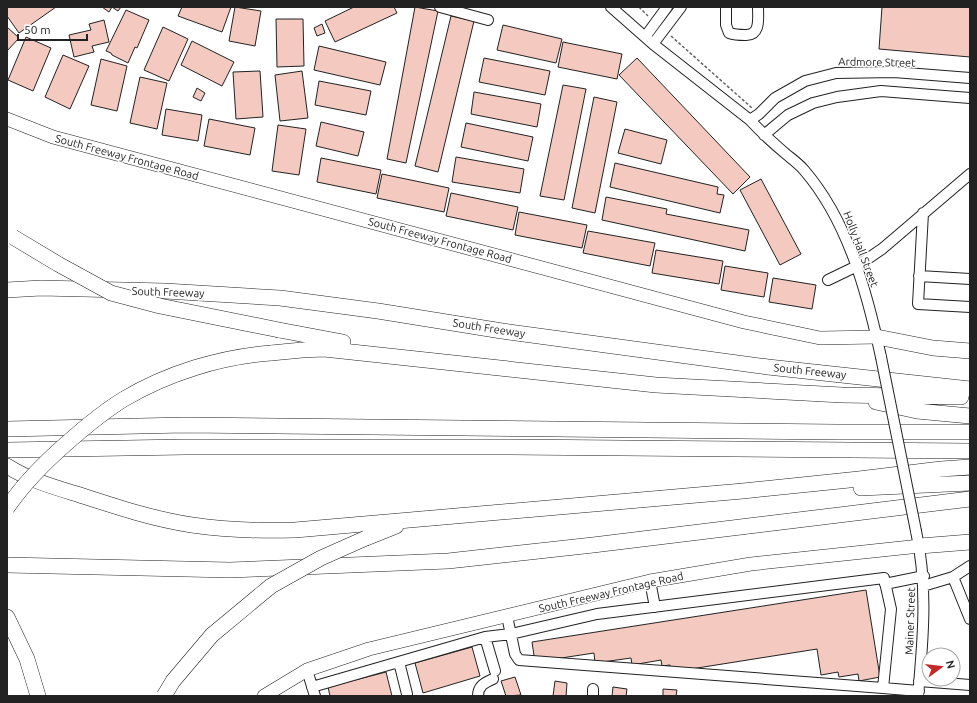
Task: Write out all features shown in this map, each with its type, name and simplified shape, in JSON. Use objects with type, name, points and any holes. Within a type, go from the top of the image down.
[{"type":"highway","points":[[10,234],[58,264],[111,293],[160,306],[437,361]]},
{"type":"highway","name":"South Freeway","points":[[7,290],[41,288],[165,291],[280,298],[378,311],[502,331],[768,367],[970,389]]},
{"type":"highway","points":[[877,337],[933,348],[970,351]]},
{"type":"highway","points":[[7,508],[20,489],[42,465],[94,420],[124,399],[165,378],[206,365],[246,355],[324,349],[656,385],[842,395],[970,397]]},
{"type":"highway","points":[[842,395],[917,411],[970,416]]},
{"type":"highway","points":[[7,429],[184,425],[970,432]]},
{"type":"highway","points":[[7,450],[185,447],[510,447],[970,451]]},
{"type":"highway","points":[[7,466],[40,483],[123,510],[210,527],[264,531],[295,530],[742,491],[970,467]]},
{"type":"highway","points":[[742,491],[870,488],[970,483]]},
{"type":"highway","points":[[7,565],[230,570],[448,561],[593,545],[970,499]]},
{"type":"highway","points":[[164,696],[173,681],[212,635],[271,586],[321,558],[408,520]]},
{"type":"highway","points":[[920,546],[970,542]]},
{"type":"highway","points":[[7,617],[27,659],[38,696]]},
{"type":"main road","name":"South Freeway Frontage Road","points":[[7,119],[54,138],[744,322],[820,338],[877,337]]},
{"type":"main road","name":"South Freeway Frontage Road","points":[[264,696],[307,670],[369,649],[650,581],[751,564],[920,546]]},
{"type":"street","points":[[440,7],[488,20]]},
{"type":"street","name":"Holly Hall Street","points":[[611,7],[653,44],[750,120],[764,135],[804,169],[834,212],[857,266],[867,298],[882,357],[920,546]]},
{"type":"street","points":[[645,37],[667,7]]},
{"type":"street","points":[[653,44],[681,7]]},
{"type":"street","points":[[726,7],[726,25],[729,33],[751,36],[757,29],[758,7]]},
{"type":"street","name":"Ardmore Street","points":[[750,120],[759,114],[775,98],[805,81],[836,72],[894,72],[970,78]]},
{"type":"street","points":[[878,72],[878,92]]},
{"type":"street","points":[[764,135],[788,115],[813,103],[837,97],[878,92],[970,98]]},
{"type":"street","points":[[828,280],[857,266],[882,249],[970,174]]},
{"type":"street","points":[[923,213],[918,304],[970,307]]},
{"type":"street","points":[[919,276],[970,280]]},
{"type":"street","name":"Mainer Street","points":[[918,690],[923,628],[924,581],[920,546]]},
{"type":"street","points":[[885,584],[953,577],[970,566]]},
{"type":"street","points":[[953,577],[970,619]]},
{"type":"street","points":[[307,670],[314,691],[399,662],[485,637],[511,634],[597,614],[884,578],[891,609],[883,688]]},
{"type":"street","points":[[650,581],[655,607]]},
{"type":"street","points":[[507,616],[515,654],[519,660],[918,690],[970,685]]},
{"type":"street","points":[[478,696],[478,691],[481,685],[494,674],[485,637]]},
{"type":"street","points":[[399,662],[407,694]]},
{"type":"path","points":[[639,7],[656,22]]},
{"type":"path","points":[[664,30],[759,114]]},
{"type":"building","points":[[7,7],[56,7],[19,33],[7,16]]},
{"type":"building","points":[[102,7],[112,7],[109,12]]},
{"type":"building","points":[[112,7],[121,7],[118,11]]},
{"type":"building","points":[[182,7],[231,7],[222,32],[178,16]]},
{"type":"building","points":[[235,7],[261,11],[255,46],[229,41]]},
{"type":"building","points":[[354,7],[394,7],[397,13],[335,42],[325,21]]},
{"type":"building","points":[[415,7],[438,11],[406,163],[387,159]]},
{"type":"building","points":[[882,7],[970,7],[970,57],[879,49]]},
{"type":"building","points":[[126,10],[149,20],[137,48],[135,47],[128,63],[106,51]]},
{"type":"building","points":[[451,16],[474,21],[438,172],[415,166]]},
{"type":"building","points":[[276,19],[303,19],[304,66],[277,67]]},
{"type":"building","points":[[104,20],[109,42],[92,46],[94,52],[74,57],[69,35],[91,30],[89,24]]},
{"type":"building","points":[[322,24],[325,33],[317,36],[314,28]]},
{"type":"building","points":[[503,25],[562,39],[556,63],[497,50]]},
{"type":"building","points":[[7,27],[19,38],[7,51]]},
{"type":"building","points":[[163,27],[188,39],[169,81],[144,70]]},
{"type":"building","points":[[26,37],[51,48],[33,91],[8,80]]},
{"type":"building","points":[[192,41],[234,62],[222,86],[181,65]]},
{"type":"building","points":[[563,42],[622,54],[617,79],[558,67]]},
{"type":"building","points":[[319,46],[386,62],[380,85],[314,70]]},
{"type":"building","points":[[63,55],[89,66],[70,109],[45,97]]},
{"type":"building","points":[[484,58],[550,71],[545,95],[479,82]]},
{"type":"building","points":[[637,58],[750,177],[733,194],[619,75]]},
{"type":"building","points":[[101,59],[127,66],[117,111],[91,105]]},
{"type":"building","points":[[260,71],[263,117],[236,119],[233,72]]},
{"type":"building","points":[[302,71],[308,118],[280,121],[275,75]]},
{"type":"building","points":[[140,77],[167,83],[157,129],[130,123]]},
{"type":"building","points":[[319,81],[371,91],[366,115],[315,105]]},
{"type":"building","points":[[563,85],[586,89],[564,200],[540,196]]},
{"type":"building","points":[[197,88],[205,93],[201,101],[193,97]]},
{"type":"building","points":[[474,92],[541,104],[537,127],[471,114]]},
{"type":"building","points":[[594,97],[617,102],[595,213],[572,208]]},
{"type":"building","points":[[166,109],[202,115],[198,141],[162,135]]},
{"type":"building","points":[[209,119],[255,128],[250,155],[204,146]]},
{"type":"building","points":[[321,122],[364,132],[358,156],[316,146]]},
{"type":"building","points":[[466,123],[533,137],[528,161],[461,147]]},
{"type":"building","points":[[278,125],[306,129],[299,175],[272,171]]},
{"type":"building","points":[[625,129],[667,140],[661,164],[618,153]]},
{"type":"building","points":[[456,157],[524,169],[520,193],[452,182]]},
{"type":"building","points":[[321,158],[381,170],[376,194],[317,182]]},
{"type":"building","points":[[615,163],[718,187],[717,194],[724,195],[720,213],[610,187]]},
{"type":"building","points":[[382,174],[449,188],[444,212],[377,198]]},
{"type":"building","points":[[761,179],[801,254],[780,265],[740,190]]},
{"type":"building","points":[[451,193],[518,207],[513,230],[446,216]]},
{"type":"building","points":[[606,197],[667,209],[666,214],[749,230],[745,251],[602,220]]},
{"type":"building","points":[[519,212],[587,225],[582,248],[515,235]]},
{"type":"building","points":[[588,231],[655,243],[650,266],[583,253]]},
{"type":"building","points":[[656,250],[723,261],[719,284],[652,273]]},
{"type":"building","points":[[725,266],[768,273],[764,297],[721,290]]},
{"type":"building","points":[[773,278],[816,285],[812,309],[769,302]]},
{"type":"building","points":[[866,590],[880,677],[859,681],[858,674],[839,677],[838,672],[821,675],[817,649],[672,672],[670,665],[662,666],[661,660],[632,665],[631,658],[595,663],[594,653],[535,662],[532,642]]},
{"type":"building","points":[[472,647],[480,676],[423,693],[415,663]]},
{"type":"building","points":[[386,672],[392,696],[330,696],[328,687]]},
{"type":"building","points":[[515,677],[521,695],[506,696],[501,681]]},
{"type":"building","points":[[555,681],[567,683],[566,696],[553,696]]},
{"type":"building","points":[[613,687],[627,689],[626,696],[612,696]]},
{"type":"building","points":[[663,689],[677,690],[676,696],[663,696]]}]
